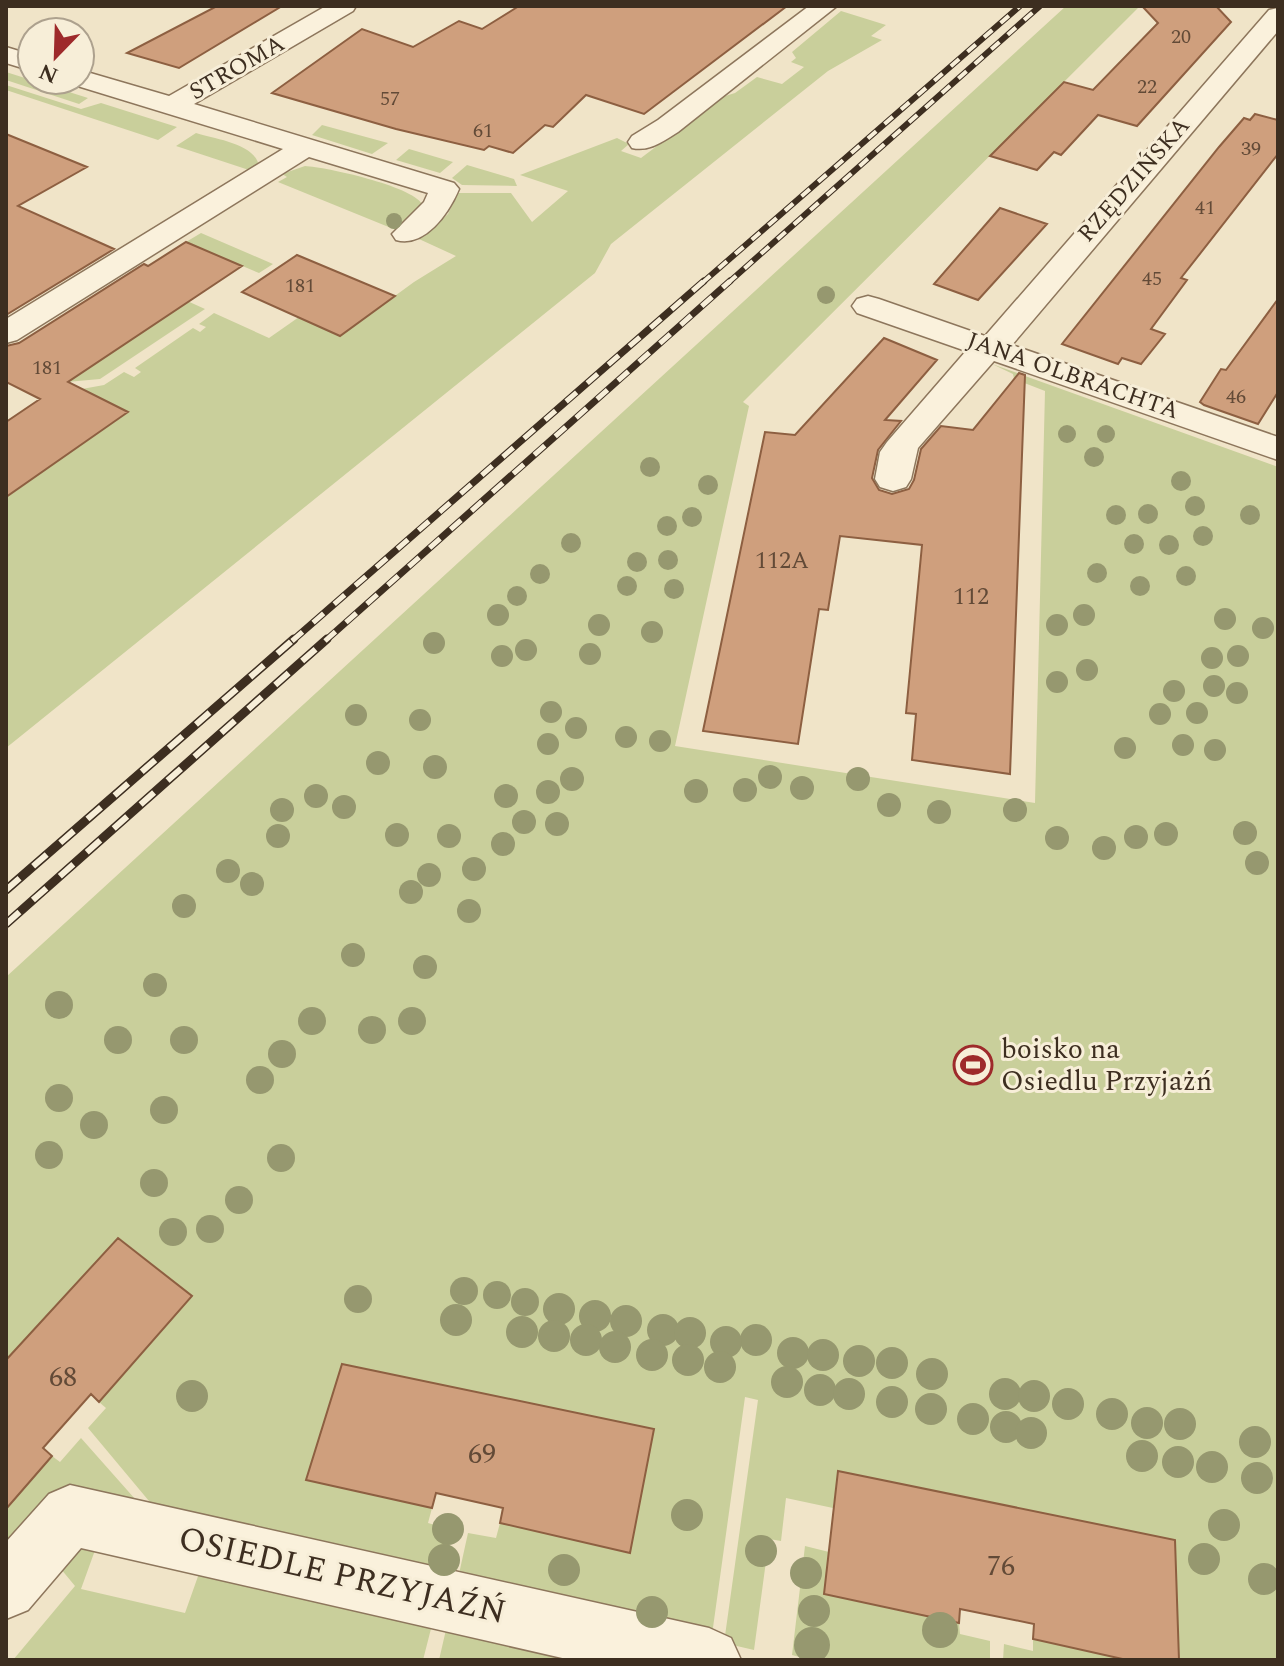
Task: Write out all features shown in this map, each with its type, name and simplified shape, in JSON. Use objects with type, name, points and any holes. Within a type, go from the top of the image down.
[{"type":"street","name":"STROMA","points":[[172,106],[344,6]]},
{"type":"street","points":[[642,142],[825,6]]},
{"type":"street","name":"RZĘDZIŃSKA","points":[[893,479],[898,452],[904,442],[979,356],[992,348],[1278,15]]},
{"type":"street","points":[[96,83],[444,189],[437,206],[407,234]]},
{"type":"street","points":[[6,333],[305,147]]},
{"type":"street","name":"JANA OLBRACHTA","points":[[868,306],[1278,449]]},
{"type":"street","name":"OSIEDLE PRZYJAŹŃ","points":[[6,1588],[70,1515],[709,1660]]},
{"type":"green space","points":[[1066,6],[1140,6],[743,402],[749,406],[675,746],[1035,803],[1045,391],[1014,379],[1013,374],[992,364],[1278,467],[1278,1660],[1179,1660],[838,1471],[833,1508],[786,1498],[781,1541],[769,1539],[754,1650],[724,1643],[758,1400],[745,1397],[711,1642],[457,1583],[468,1533],[496,1538],[500,1523],[630,1553],[654,1429],[343,1364],[306,1480],[432,1508],[428,1523],[453,1530],[442,1578],[164,1519],[88,1428],[106,1408],[99,1402],[192,1296],[119,1238],[6,1360],[6,977]]},
{"type":"green space","points":[[841,11],[886,25],[871,36],[882,40],[828,71],[611,244],[595,273],[6,748],[6,498],[27,483],[6,472],[67,454],[128,412],[82,389],[104,385],[124,372],[134,377],[141,372],[135,368],[193,328],[200,332],[206,327],[199,324],[214,313],[269,338],[299,317],[340,336],[414,282],[456,256],[419,239],[448,214],[458,193],[511,193],[532,222],[568,191],[520,175],[617,138],[629,144],[621,151],[641,158],[722,97],[735,93],[757,77],[782,84],[804,67],[791,62],[796,58],[792,52]]},
{"type":"green space","points":[[6,72],[16,75],[16,83],[6,80]]},
{"type":"green space","points":[[6,85],[16,88],[16,93],[6,90]]},
{"type":"green space","points":[[24,96],[40,96],[81,109],[101,103],[177,127],[158,140]]},
{"type":"green space","points":[[55,96],[88,98],[79,104]]},
{"type":"green space","points":[[322,125],[388,143],[372,154],[312,135]]},
{"type":"green space","points":[[196,133],[243,148],[251,153],[259,167],[252,171],[176,146]]},
{"type":"green space","points":[[409,149],[453,162],[440,173],[396,160]]},
{"type":"green space","points":[[467,165],[514,179],[517,186],[462,185],[452,178]]},
{"type":"green space","points":[[305,166],[386,184],[415,197],[422,204],[396,230],[278,182],[287,177],[282,174]]},
{"type":"green space","points":[[201,233],[273,264],[259,273],[186,242]]},
{"type":"green space","points":[[132,276],[205,309],[100,379],[67,382]]},
{"type":"green space","points":[[81,1438],[143,1508],[6,1557],[6,1509],[52,1456],[60,1462]]},
{"type":"green space","points":[[98,1542],[81,1589],[185,1613],[202,1565],[434,1617],[423,1660],[13,1660],[75,1586],[51,1557]]},
{"type":"green space","points":[[805,1546],[829,1552],[824,1594],[959,1623],[960,1634],[990,1641],[990,1660],[811,1660],[792,1655]]},
{"type":"green space","points":[[448,1621],[620,1660],[439,1660]]},
{"type":"green space","points":[[1033,1639],[1127,1660],[1003,1660],[1004,1644],[1033,1651]]},
{"type":"building","points":[[217,6],[282,6],[179,68],[127,53]]},
{"type":"building","points":[[519,6],[787,6],[644,114],[586,95],[553,127],[545,125],[513,153],[489,146],[484,150],[396,129],[272,93],[362,29],[413,47],[459,21],[482,29]]},
{"type":"building","points":[[1142,6],[1216,6],[1231,22],[1137,126],[1098,115],[1061,155],[1054,152],[1037,170],[990,156],[1064,82],[1093,90],[1158,23]]},
{"type":"building","points":[[1255,114],[1278,120],[1278,154],[1181,278],[1187,280],[1151,329],[1165,334],[1141,364],[1122,358],[1118,364],[1062,344],[1219,147],[1244,118],[1250,120]]},
{"type":"building","points":[[6,134],[87,167],[18,206],[114,249],[6,315]]},
{"type":"building","points":[[1000,208],[1047,224],[978,300],[934,284]]},
{"type":"building","points":[[186,242],[242,266],[68,382],[128,412],[6,497],[6,422],[40,399],[6,382],[6,346],[19,343],[144,264],[148,266]]},
{"type":"building","points":[[297,255],[395,296],[340,336],[242,292]]},
{"type":"building","points":[[1278,299],[1278,392],[1258,424],[1204,405],[1200,402],[1221,369],[1226,370]]},
{"type":"building","points":[[884,338],[937,360],[885,420],[901,421],[878,450],[872,478],[879,490],[892,494],[909,489],[921,449],[941,426],[973,430],[1019,373],[1025,375],[1010,774],[912,760],[916,714],[906,713],[922,545],[840,536],[828,610],[819,609],[798,744],[703,731],[765,432],[795,435]]},
{"type":"building","points":[[118,1238],[192,1296],[99,1402],[91,1394],[43,1448],[52,1456],[6,1509],[6,1360]]},
{"type":"building","points":[[342,1364],[654,1429],[630,1553],[500,1523],[503,1508],[436,1493],[432,1508],[306,1480]]},
{"type":"building","points":[[838,1471],[1175,1540],[1179,1660],[1127,1660],[1033,1639],[1034,1624],[960,1609],[959,1623],[824,1594]]},
{"type":"railway","points":[[702,283],[1020,6]]},
{"type":"railway","points":[[728,283],[1040,6]]},
{"type":"railway","points":[[292,641],[704,281]]},
{"type":"railway","points":[[325,641],[730,281]]},
{"type":"railway","points":[[6,890],[294,639]]},
{"type":"railway","points":[[6,924],[327,639]]},
{"type":"place","name":"boisko na Osiedlu Przyjażń","points":[[973,1065]]}]
